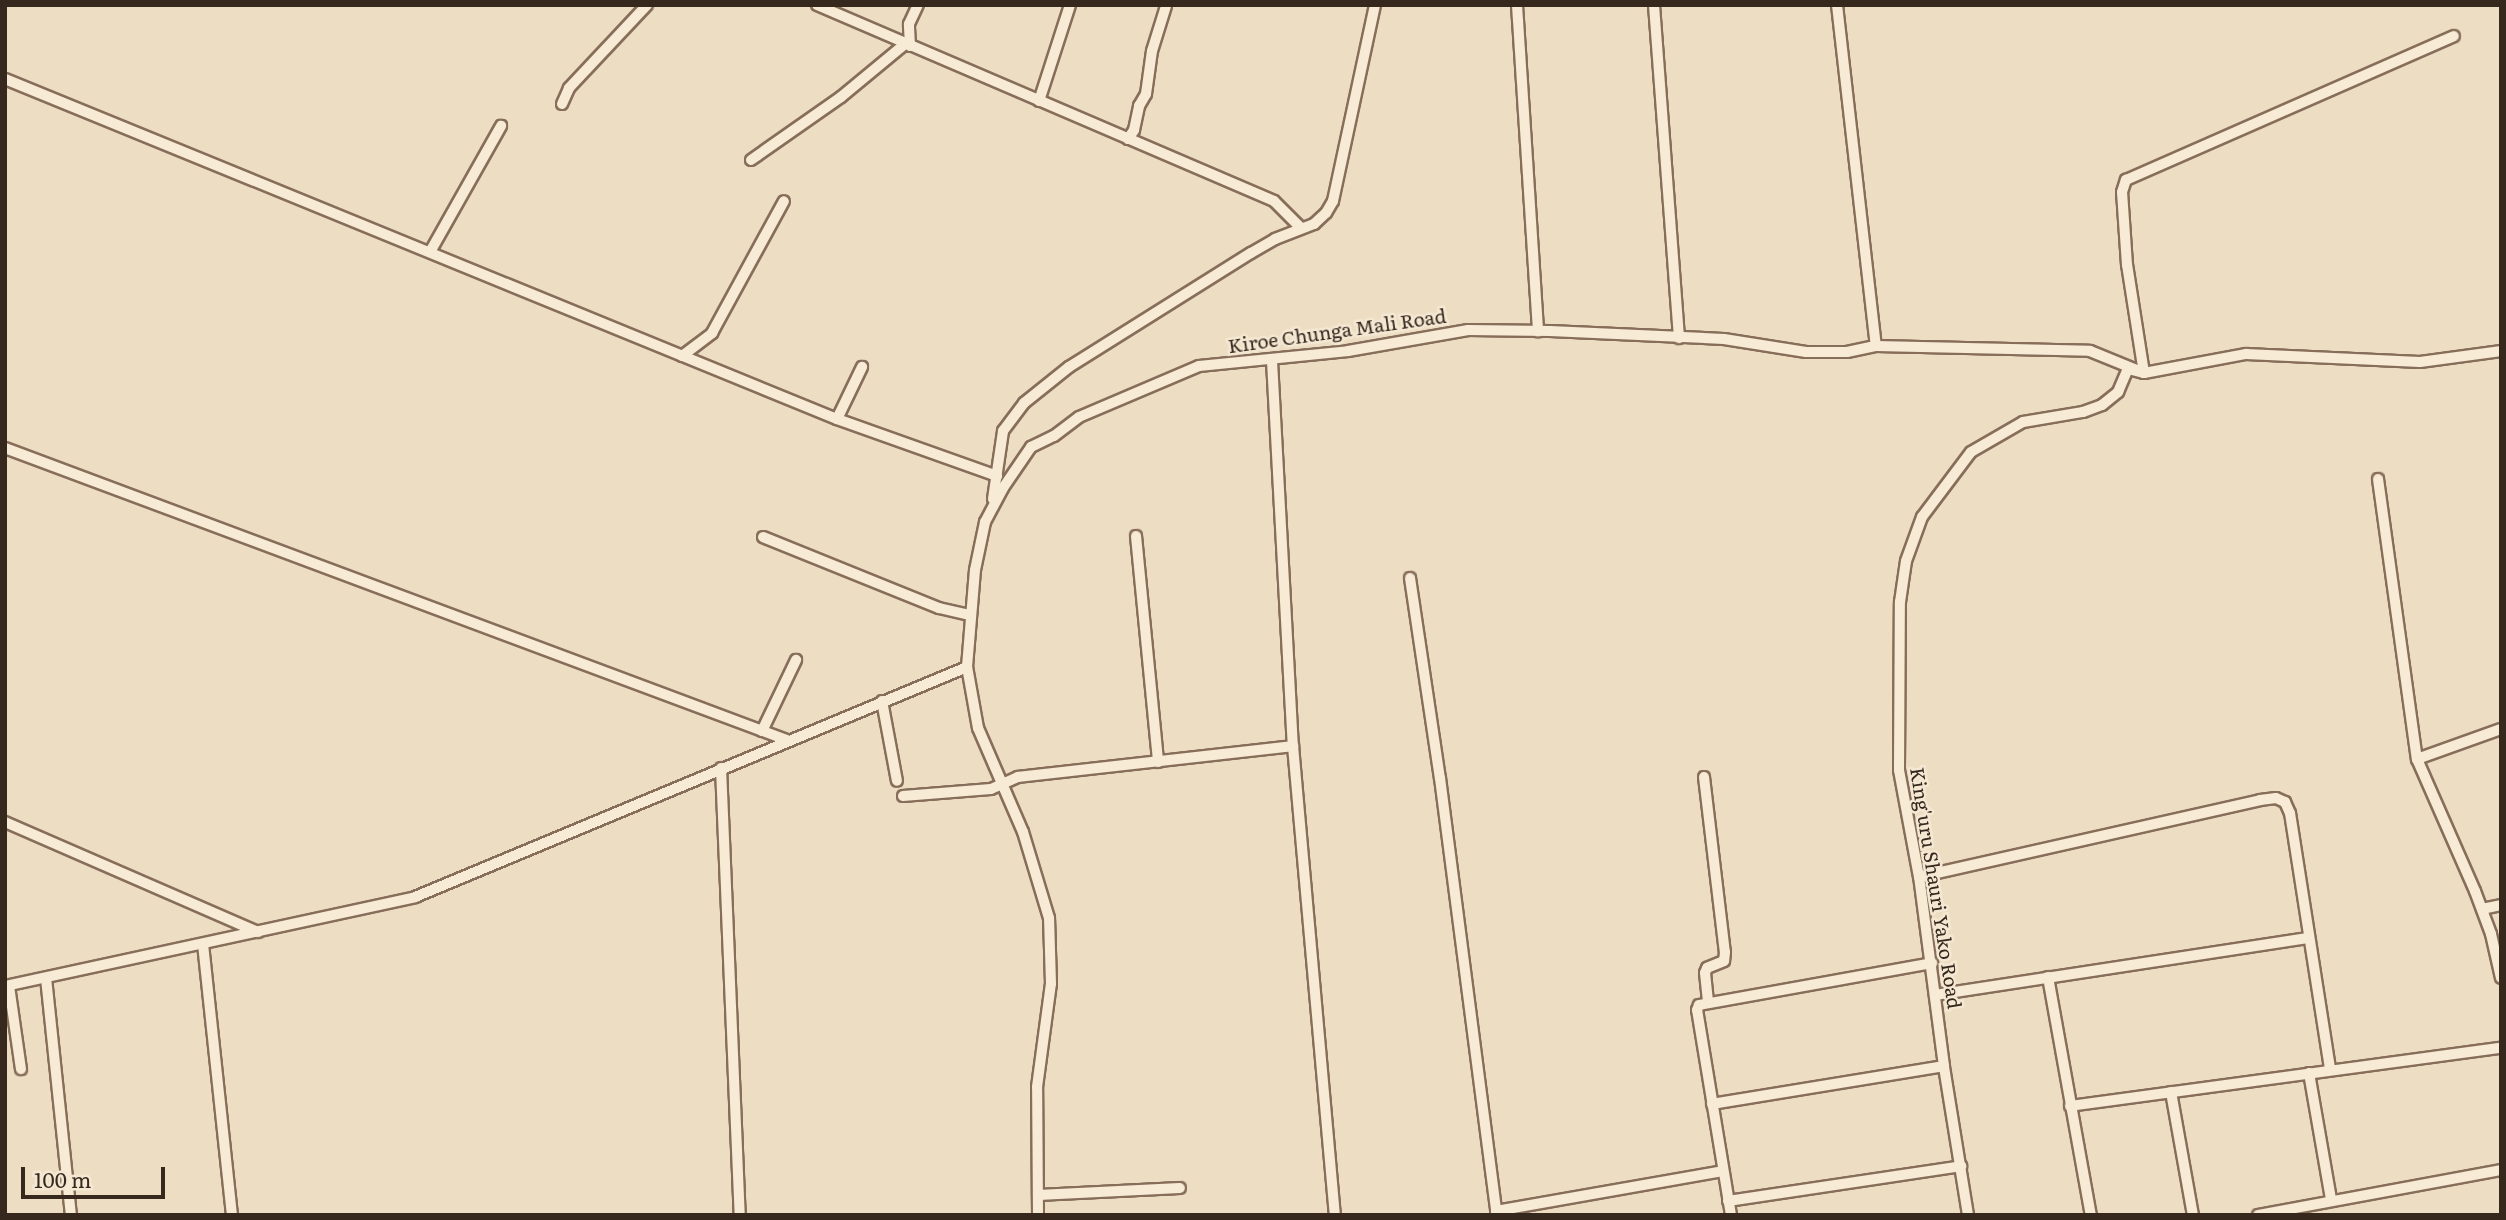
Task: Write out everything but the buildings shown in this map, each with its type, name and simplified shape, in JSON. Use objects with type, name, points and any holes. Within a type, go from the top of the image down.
[{"type":"street","points":[[562,104],[569,88],[647,5]]},
{"type":"street","points":[[817,5],[833,8],[907,45],[1274,201],[1301,228]]},
{"type":"street","points":[[751,160],[841,97],[907,45],[909,24],[918,5]]},
{"type":"street","points":[[1039,101],[1070,5]]},
{"type":"street","points":[[992,510],[1003,431],[1024,403],[1069,367],[1251,253],[1314,224],[1334,201],[1375,5]]},
{"type":"street","points":[[1517,5],[1538,331]]},
{"type":"street","points":[[1654,5],[1679,338]]},
{"type":"street","points":[[1837,5],[1876,346]]},
{"type":"street","points":[[1128,139],[1134,130],[1139,106],[1146,94],[1152,51],[1166,6]]},
{"type":"street","points":[[2454,36],[2126,180],[2122,191],[2127,265],[2144,373],[2246,354],[2420,362],[2501,351]]},
{"type":"street","points":[[5,79],[837,419],[997,476]]},
{"type":"street","points":[[430,252],[501,126]]},
{"type":"street","points":[[682,356],[712,333],[784,201]]},
{"type":"street","name":"Kiroe Chunga Mali Road","points":[[1038,1215],[1037,1087],[1051,984],[1051,938],[1041,884],[1023,832],[978,728],[967,667],[970,615],[979,545],[992,510],[1031,447],[1054,436],[1079,417],[1199,366],[1272,361],[1468,330],[1724,339],[1805,352],[1847,352],[1876,346],[2090,351],[2144,373]]},
{"type":"street","points":[[1272,361],[1293,746],[1335,1215]]},
{"type":"street","points":[[837,419],[862,367]]},
{"type":"street","name":"King'uru Shauri Yako Road","points":[[1968,1215],[1944,1066],[1919,877],[1901,791],[1898,751],[1900,602],[1906,561],[1922,517],[1971,452],[2023,422],[2082,412],[2102,405],[2118,392],[2127,369],[2144,373]]},
{"type":"street","points":[[5,448],[787,740]]},
{"type":"street","points":[[2378,479],[2417,759],[2482,909],[2501,978]]},
{"type":"street","points":[[1136,536],[1158,762]]},
{"type":"street","points":[[763,537],[928,604],[970,615]]},
{"type":"street","points":[[1410,578],[1440,778],[1496,1213],[1723,1171]]},
{"type":"street","points":[[762,731],[796,660]]},
{"type":"street","points":[[21,1069],[7,986],[395,902],[441,888],[787,740],[967,667]]},
{"type":"street","points":[[882,701],[897,781]]},
{"type":"street","points":[[2417,759],[2501,729]]},
{"type":"street","points":[[903,796],[990,789],[1018,777],[1293,746]]},
{"type":"street","points":[[721,768],[740,1215]]},
{"type":"street","points":[[1704,777],[1725,952],[1724,961],[1707,968],[1705,972],[1708,1002]]},
{"type":"street","points":[[1919,877],[2276,798],[2285,802],[2290,813],[2330,1069]]},
{"type":"street","points":[[5,822],[258,932]]},
{"type":"street","points":[[2482,909],[2501,905]]},
{"type":"street","points":[[1935,995],[2308,938]]},
{"type":"street","points":[[203,944],[232,1215]]},
{"type":"street","points":[[1731,1215],[1697,1010],[1699,1005],[1931,963]]},
{"type":"street","points":[[2048,976],[2091,1215]]},
{"type":"street","points":[[46,978],[71,1215]]},
{"type":"street","points":[[2070,1106],[2501,1048]]},
{"type":"street","points":[[1712,1104],[1944,1066]]},
{"type":"street","points":[[2309,1073],[2330,1199]]},
{"type":"street","points":[[2171,1092],[2193,1215]]},
{"type":"street","points":[[1728,1200],[1961,1166]]},
{"type":"street","points":[[2258,1215],[2330,1199],[2501,1170]]},
{"type":"street","points":[[1038,1195],[1181,1188]]}]
